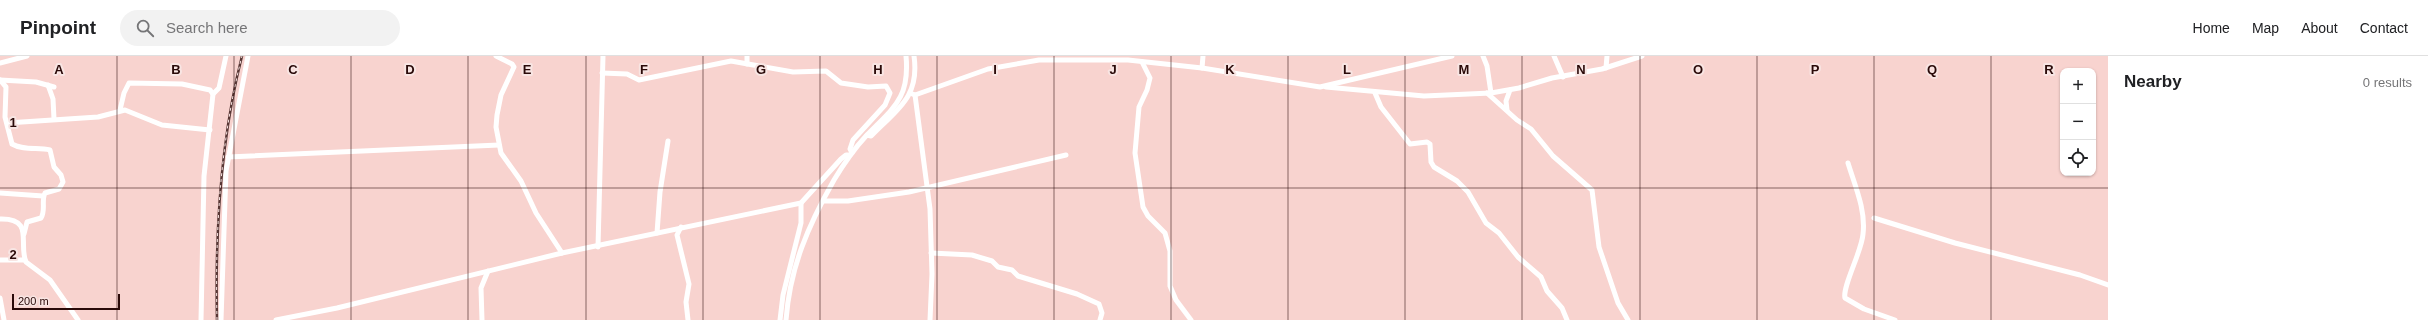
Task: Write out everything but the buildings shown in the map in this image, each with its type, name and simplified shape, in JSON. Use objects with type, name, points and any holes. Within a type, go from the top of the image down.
[{"type":"street","points":[[0,63],[27,56]]},
{"type":"street","points":[[202,320],[204,176],[213,94],[219,88],[226,56]]},
{"type":"street","points":[[221,320],[226,171],[248,56]]},
{"type":"street","points":[[496,56],[512,64],[514,67],[501,95],[496,127],[499,145],[504,160],[522,181],[536,213],[562,253]]},
{"type":"street","points":[[598,247],[603,56]]},
{"type":"street","points":[[747,56],[747,64]]},
{"type":"street","points":[[786,320],[791,279],[810,222],[851,154],[867,135],[897,105],[907,73],[906,56]]},
{"type":"street","points":[[914,56],[916,71],[913,94],[927,187],[931,253],[930,320]]},
{"type":"street","points":[[1202,68],[1203,56]]},
{"type":"street","points":[[1323,87],[1452,56]]},
{"type":"street","points":[[1483,56],[1487,66],[1489,93],[1508,112],[1531,129],[1553,156],[1592,190],[1599,247],[1618,303],[1628,320]]},
{"type":"street","points":[[1554,56],[1562,77]]},
{"type":"street","points":[[1606,68],[1607,56]]},
{"type":"street","points":[[867,135],[871,136],[890,120],[913,94],[988,69],[1051,58],[1141,60],[1202,68],[1307,86],[1424,96],[1489,93],[1510,90],[1606,68],[1642,56]]},
{"type":"street","points":[[1141,60],[1150,78],[1148,90],[1139,107],[1135,153],[1143,207],[1148,216],[1165,232],[1170,251],[1170,286],[1176,300],[1191,320]]},
{"type":"street","points":[[602,73],[627,74],[639,80],[703,68],[726,61],[793,72],[826,71],[841,83],[868,87],[886,86],[890,93],[885,105],[853,140],[850,149],[851,154]]},
{"type":"street","points":[[0,80],[23,80],[54,87]]},
{"type":"street","points":[[0,80],[6,87],[5,117],[12,144],[29,149],[42,148],[50,150],[54,167],[61,175],[63,182],[59,189],[48,191],[43,196],[42,218],[27,222],[24,234],[25,260]]},
{"type":"street","points":[[120,110],[124,93],[129,83],[182,84],[210,90],[213,94]]},
{"type":"street","points":[[48,85],[53,99],[54,119]]},
{"type":"street","points":[[1508,112],[1506,101],[1510,90]]},
{"type":"street","points":[[1375,93],[1381,107],[1410,144],[1426,142],[1430,144],[1431,162],[1434,168],[1457,181],[1468,192],[1486,223],[1499,233],[1518,257],[1541,277],[1547,291],[1562,308],[1567,320]]},
{"type":"street","points":[[7,123],[98,117],[120,110],[129,111],[162,125],[210,130]]},
{"type":"street","points":[[657,233],[657,213],[668,141]]},
{"type":"street","points":[[228,157],[499,145]]},
{"type":"street","points":[[276,320],[337,308],[562,253],[598,247],[681,227],[801,203],[841,159],[846,155],[851,154]]},
{"type":"street","points":[[824,201],[848,201],[909,192],[1066,155]]},
{"type":"street","points":[[1848,163],[1863,213],[1864,230],[1860,248],[1844,290],[1845,298],[1864,309],[1895,320]]},
{"type":"street","points":[[0,193],[43,196]]},
{"type":"street","points":[[780,320],[783,295],[802,216],[801,203]]},
{"type":"street","points":[[802,216],[810,222]]},
{"type":"street","points":[[1874,218],[1962,245],[2080,275],[2108,285]]},
{"type":"street","points":[[0,219],[14,221],[24,234]]},
{"type":"street","points":[[681,227],[677,235],[690,284],[686,302],[688,320]]},
{"type":"street","points":[[931,253],[978,257],[992,261],[998,267],[1012,270],[1018,276],[1077,294],[1099,304],[1102,313],[1100,320]]},
{"type":"street","points":[[0,260],[25,260],[50,280],[78,320]]},
{"type":"street","points":[[482,320],[481,288],[488,271]]},
{"type":"street","points":[[0,298],[4,320]]},
{"type":"railway","points":[[217,320],[217,253],[220,187],[229,121],[242,56]]}]
